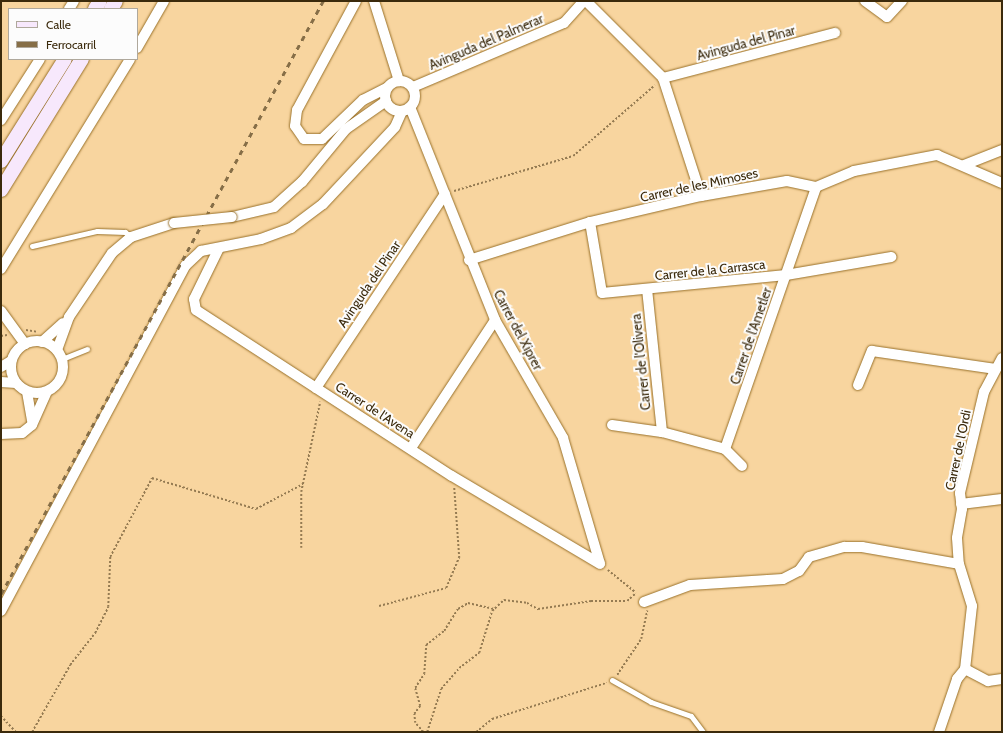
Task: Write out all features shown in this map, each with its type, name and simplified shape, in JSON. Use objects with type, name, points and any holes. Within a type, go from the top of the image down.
[{"type":"main road","points":[[1,161],[64,60]]},
{"type":"main road","points":[[1,190],[81,60]]},
{"type":"street","points":[[138,46],[164,1]]},
{"type":"street","points":[[356,1],[297,110],[295,126],[304,139],[322,139],[363,100],[399,80]]},
{"type":"street","points":[[1,611],[186,265],[201,251],[261,240],[291,228],[323,204],[395,127],[406,109],[415,100],[413,87],[399,80],[374,1]]},
{"type":"street","points":[[585,1],[663,78],[701,196]]},
{"type":"street","name":"Avinguda del Palmerar","points":[[413,87],[564,22],[585,1]]},
{"type":"street","points":[[865,1],[887,17],[902,1]]},
{"type":"street","name":"Avinguda del Pinar","points":[[663,78],[835,33]]},
{"type":"street","points":[[1,120],[39,60]]},
{"type":"street","points":[[1,269],[129,60]]},
{"type":"street","points":[[387,88],[386,102],[392,109],[406,109]]},
{"type":"street","points":[[1,367],[12,361],[25,344],[42,337],[68,317],[100,269],[131,237],[174,223],[232,217],[274,207],[302,182],[346,129],[386,102]]},
{"type":"street","name":"Carrer del Xiprer","points":[[406,109],[445,194],[469,260],[495,320],[563,438],[600,564]]},
{"type":"street","points":[[964,165],[1002,150]]},
{"type":"street","points":[[816,186],[854,171],[937,155],[964,165],[1002,183]]},
{"type":"street","name":"Carrer de les Mimoses","points":[[469,260],[590,222],[701,196],[787,181],[816,186]]},
{"type":"street","name":"Carrer de l'Ametler","points":[[725,449],[816,186]]},
{"type":"street","name":"Avinguda del Pinar","points":[[316,388],[445,194]]},
{"type":"street","name":"Carrer de la Carrasca","points":[[590,222],[602,293],[786,275],[891,258]]},
{"type":"street","name":"Carrer de l'Avena","points":[[218,248],[194,299],[196,310],[452,476],[600,564]]},
{"type":"street","name":"Carrer de l'Olivera","points":[[646,289],[662,432]]},
{"type":"street","points":[[1,311],[25,344]]},
{"type":"street","points":[[1,434],[22,432],[32,425],[47,392],[62,375],[60,355],[68,317]]},
{"type":"street","points":[[411,448],[495,320]]},
{"type":"street","points":[[42,337],[60,355]]},
{"type":"street","points":[[858,385],[872,351],[996,369]]},
{"type":"street","name":"Carrer de l'Ordi","points":[[965,669],[972,606],[959,564],[957,538],[962,504],[960,493],[984,392],[1002,358]]},
{"type":"street","points":[[12,361],[16,383]]},
{"type":"street","points":[[1,382],[16,383],[27,392],[47,392]]},
{"type":"street","points":[[27,392],[32,425]]},
{"type":"street","points":[[612,425],[662,432],[725,449],[742,466]]},
{"type":"street","points":[[962,504],[1002,499]]},
{"type":"street","points":[[644,602],[690,586],[783,579],[799,571],[809,557],[845,547],[862,547],[959,564]]},
{"type":"street","points":[[939,732],[957,680],[965,669],[988,681],[1002,679]]},
{"type":"lane","points":[[32,246],[53,238],[97,232],[125,232],[131,237]]},
{"type":"lane","points":[[60,355],[87,349]]},
{"type":"lane","points":[[612,680],[651,702],[691,716],[703,732]]},
{"type":"path","points":[[445,194],[573,156],[663,78]]},
{"type":"path","points":[[1,336],[27,330],[42,337]]},
{"type":"path","points":[[301,548],[303,484],[318,406],[325,393]]},
{"type":"path","points":[[379,606],[446,588],[459,558],[452,476]]},
{"type":"path","points":[[32,732],[70,665],[102,620],[108,607],[110,557],[152,478],[256,509],[303,484]]},
{"type":"path","points":[[476,732],[492,719],[612,680],[641,638],[647,613],[644,602],[636,592],[600,564]]},
{"type":"path","points":[[427,732],[441,689],[459,668],[479,653],[482,635],[494,609],[504,600],[527,603],[538,609],[590,601],[627,601],[636,592]]},
{"type":"path","points":[[423,732],[415,723],[414,714],[420,706],[415,688],[424,674],[426,645],[444,631],[458,608],[468,603],[494,609]]},
{"type":"path","points":[[1,716],[16,732]]},
{"type":"railway","points":[[1,594],[323,1]]}]
